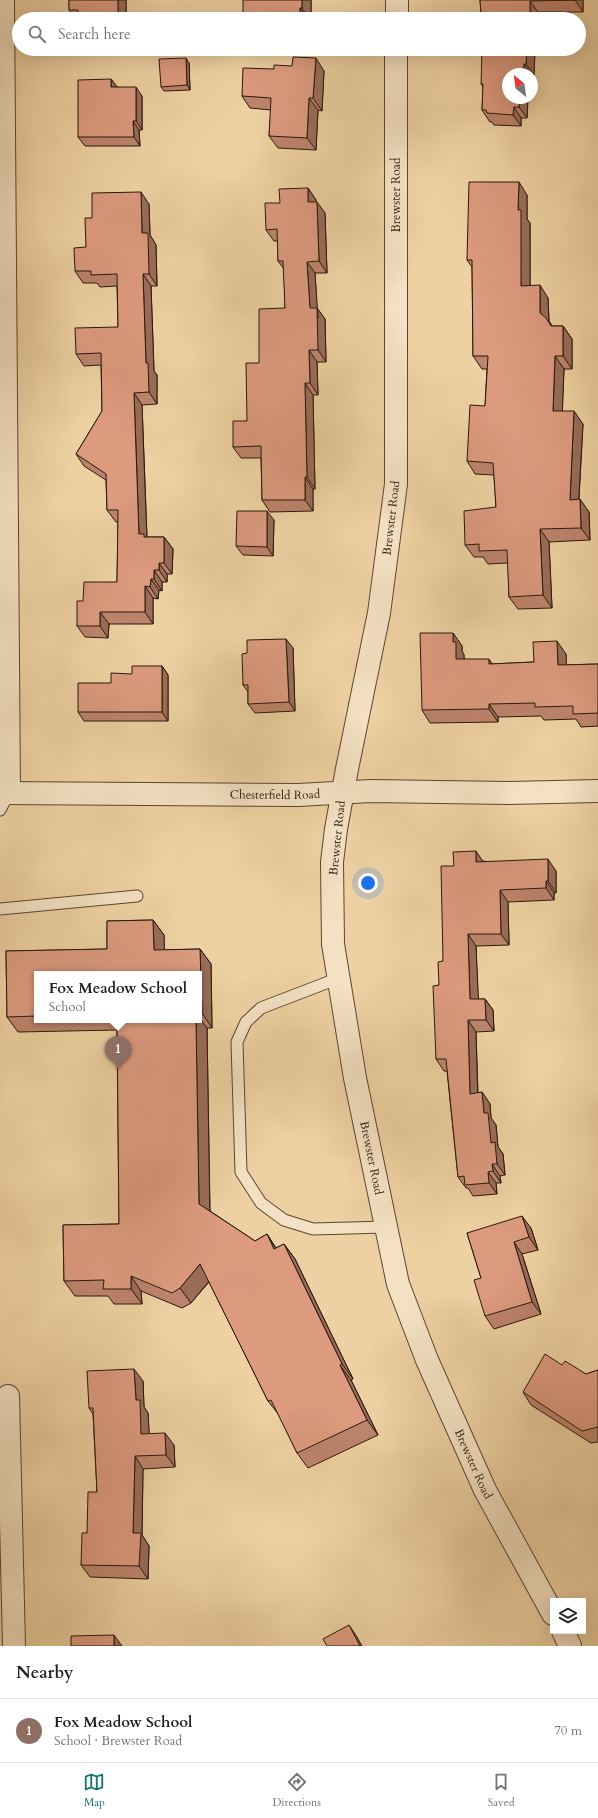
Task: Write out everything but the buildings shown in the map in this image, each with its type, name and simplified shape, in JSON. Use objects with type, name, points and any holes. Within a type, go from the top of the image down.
[{"type":"street","points":[[3,0],[3,799]]},
{"type":"street","points":[[396,0],[396,12]]},
{"type":"street","name":"Brewster Road","points":[[396,56],[396,484],[379,613],[343,792],[332,862],[333,944],[355,1078],[398,1284],[427,1360],[485,1490],[550,1609]]},
{"type":"street","name":"Chesterfield Road","points":[[3,799],[298,795],[370,791],[509,793],[598,791]]},
{"type":"street","points":[[8,1396],[14,1646]]},
{"type":"street","points":[[564,1634],[570,1646]]},
{"type":"lane","points":[[0,909],[136,896]]},
{"type":"lane","points":[[339,978],[261,1008],[246,1022],[237,1042],[241,1172],[261,1203],[284,1220],[313,1229],[385,1227]]},
{"type":"place","name":"Fox Meadow School","points":[[118,1069]]}]
